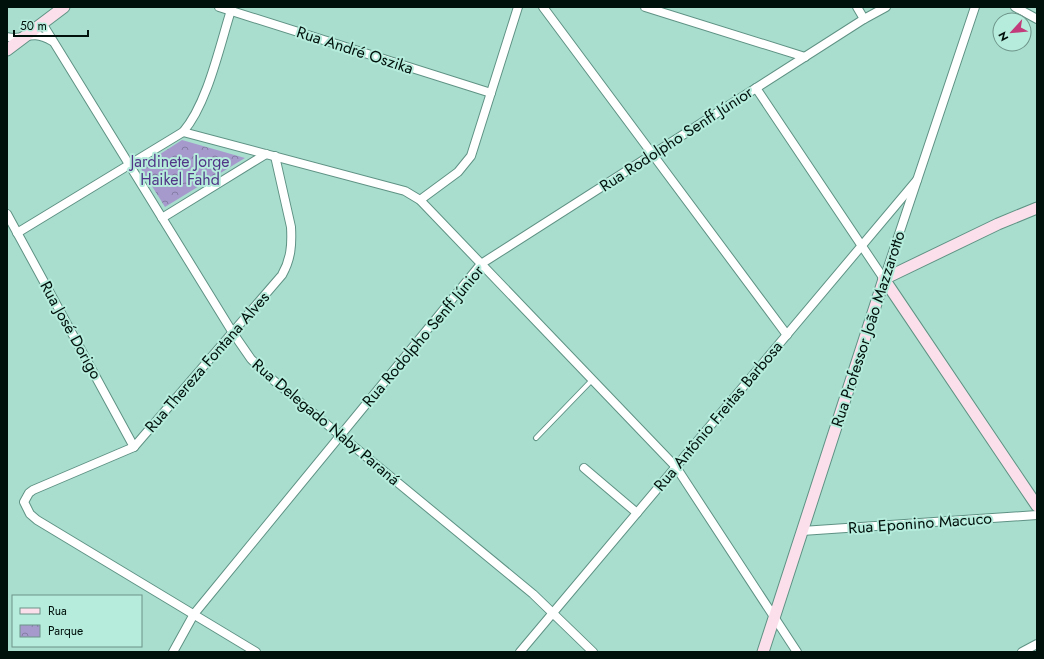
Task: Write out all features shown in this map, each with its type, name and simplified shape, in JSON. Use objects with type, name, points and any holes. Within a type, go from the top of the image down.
[{"type":"street","points":[[7,50],[64,7]]},
{"type":"street","name":"Rua André Oszika","points":[[219,7],[232,9],[492,93]]},
{"type":"street","points":[[420,200],[449,180],[464,165],[474,148],[518,7]]},
{"type":"street","points":[[543,7],[787,334]]},
{"type":"street","points":[[645,7],[805,57]]},
{"type":"street","points":[[857,7],[864,19]]},
{"type":"street","name":"Rua Rodolpho Senff Júnior","points":[[172,652],[194,614],[481,264],[864,19],[886,7]]},
{"type":"street","name":"Rua Professor João Mazzarotto","points":[[763,652],[884,279],[975,7]]},
{"type":"street","points":[[1015,7],[1037,19]]},
{"type":"street","points":[[17,233],[183,132],[193,119],[203,98],[232,9]]},
{"type":"street","name":"Rua Delegado Naby Paraná","points":[[42,23],[233,333],[259,367],[554,612],[593,652]]},
{"type":"street","points":[[7,37],[15,38],[37,34],[53,41]]},
{"type":"street","points":[[756,88],[1037,506]]},
{"type":"street","points":[[183,132],[400,190],[420,200],[676,467],[797,652]]},
{"type":"street","points":[[162,218],[266,154]]},
{"type":"street","name":"Rua Thereza Fontana Alves","points":[[194,614],[37,520],[30,514],[24,502],[29,493],[33,490],[134,447],[282,275],[288,264],[291,253],[291,227],[275,156]]},
{"type":"street","name":"Rua Antônio Freitas Barbosa","points":[[520,652],[917,180]]},
{"type":"street","points":[[884,279],[998,224],[1037,208]]},
{"type":"street","name":"Rua José Dorigo","points":[[7,214],[134,447]]},
{"type":"street","points":[[584,468],[637,512]]},
{"type":"street","name":"Rua Eponino Macuco","points":[[802,531],[1037,515]]},
{"type":"street","points":[[194,614],[256,652]]},
{"type":"street","points":[[1022,652],[1037,644]]},
{"type":"lane","points":[[536,438],[592,380]]},
{"type":"green space","name":"Jardinete Jorge Haikel Fahd","points":[[182,140],[245,158],[165,207],[140,167]]}]
